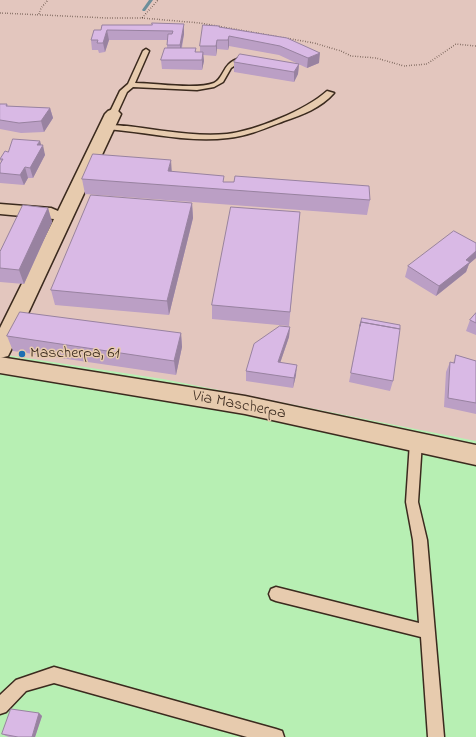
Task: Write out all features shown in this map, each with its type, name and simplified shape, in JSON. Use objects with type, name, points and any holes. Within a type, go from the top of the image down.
[{"type":"street","points":[[0,350],[66,215],[110,120]]},
{"type":"street","points":[[0,209],[66,215]]},
{"type":"street","name":"Via Mascherpa","points":[[0,365],[245,406],[476,455]]},
{"type":"lane","points":[[146,50],[131,85],[124,91],[110,120],[136,128],[184,136],[228,136],[298,114],[318,105],[330,93]]},
{"type":"lane","points":[[131,85],[213,85],[224,78],[228,67],[240,60]]},
{"type":"lane","points":[[416,442],[412,502],[420,540],[436,737]]},
{"type":"lane","points":[[276,594],[428,632]]},
{"type":"lane","points":[[0,706],[21,685],[54,675],[276,737]]},
{"type":"path","points":[[39,14],[41,8],[48,0]]},
{"type":"path","points":[[142,18],[158,0]]},
{"type":"path","points":[[0,13],[72,17],[142,18],[200,23],[314,43],[341,51],[351,56],[376,58],[404,66],[427,64],[456,44],[476,46]]},
{"type":"green space","points":[[0,354],[163,379],[476,441],[476,737],[0,737]]},
{"type":"building","points":[[152,23],[184,24],[180,45],[167,45],[168,34],[172,34],[173,31],[107,30],[103,43],[97,43],[98,40],[91,40],[94,30],[101,30],[102,25],[152,25]]},
{"type":"building","points":[[203,25],[219,26],[287,38],[320,53],[308,58],[280,46],[229,36],[228,40],[217,40],[216,46],[200,46]]},
{"type":"building","points":[[165,48],[196,48],[195,52],[203,52],[202,60],[161,60]]},
{"type":"building","points":[[240,54],[299,64],[294,72],[234,62]]},
{"type":"building","points":[[0,104],[7,104],[6,106],[50,108],[41,121],[19,123],[0,120]]},
{"type":"building","points":[[13,139],[40,141],[37,145],[43,145],[30,168],[25,167],[20,175],[0,173],[0,164],[3,159],[0,159],[5,151],[8,152]]},
{"type":"building","points":[[93,154],[171,160],[168,171],[224,176],[223,182],[234,182],[235,176],[369,186],[370,200],[82,179]]},
{"type":"building","points":[[91,195],[192,203],[167,301],[51,290]]},
{"type":"building","points":[[23,205],[48,208],[19,270],[0,268],[0,252]]},
{"type":"building","points":[[231,207],[300,212],[290,312],[212,305]]},
{"type":"building","points":[[454,231],[476,243],[476,251],[466,260],[470,262],[439,286],[408,266]]},
{"type":"building","points":[[20,312],[181,333],[174,361],[7,336]]},
{"type":"building","points":[[476,313],[476,323],[470,320]]},
{"type":"building","points":[[362,318],[400,325],[400,329],[361,322]]},
{"type":"building","points":[[361,322],[400,329],[393,381],[351,373]]},
{"type":"building","points":[[280,326],[290,327],[278,362],[297,365],[294,378],[246,371],[254,344]]},
{"type":"building","points":[[456,355],[476,361],[476,403],[448,398],[450,362],[454,363]]},
{"type":"building","points":[[11,709],[39,713],[32,737],[18,737],[2,734]]},
{"type":"waterway","points":[[144,10],[151,0]]},
{"type":"place","name":"Mascherpa, 61","points":[[22,354]]}]
